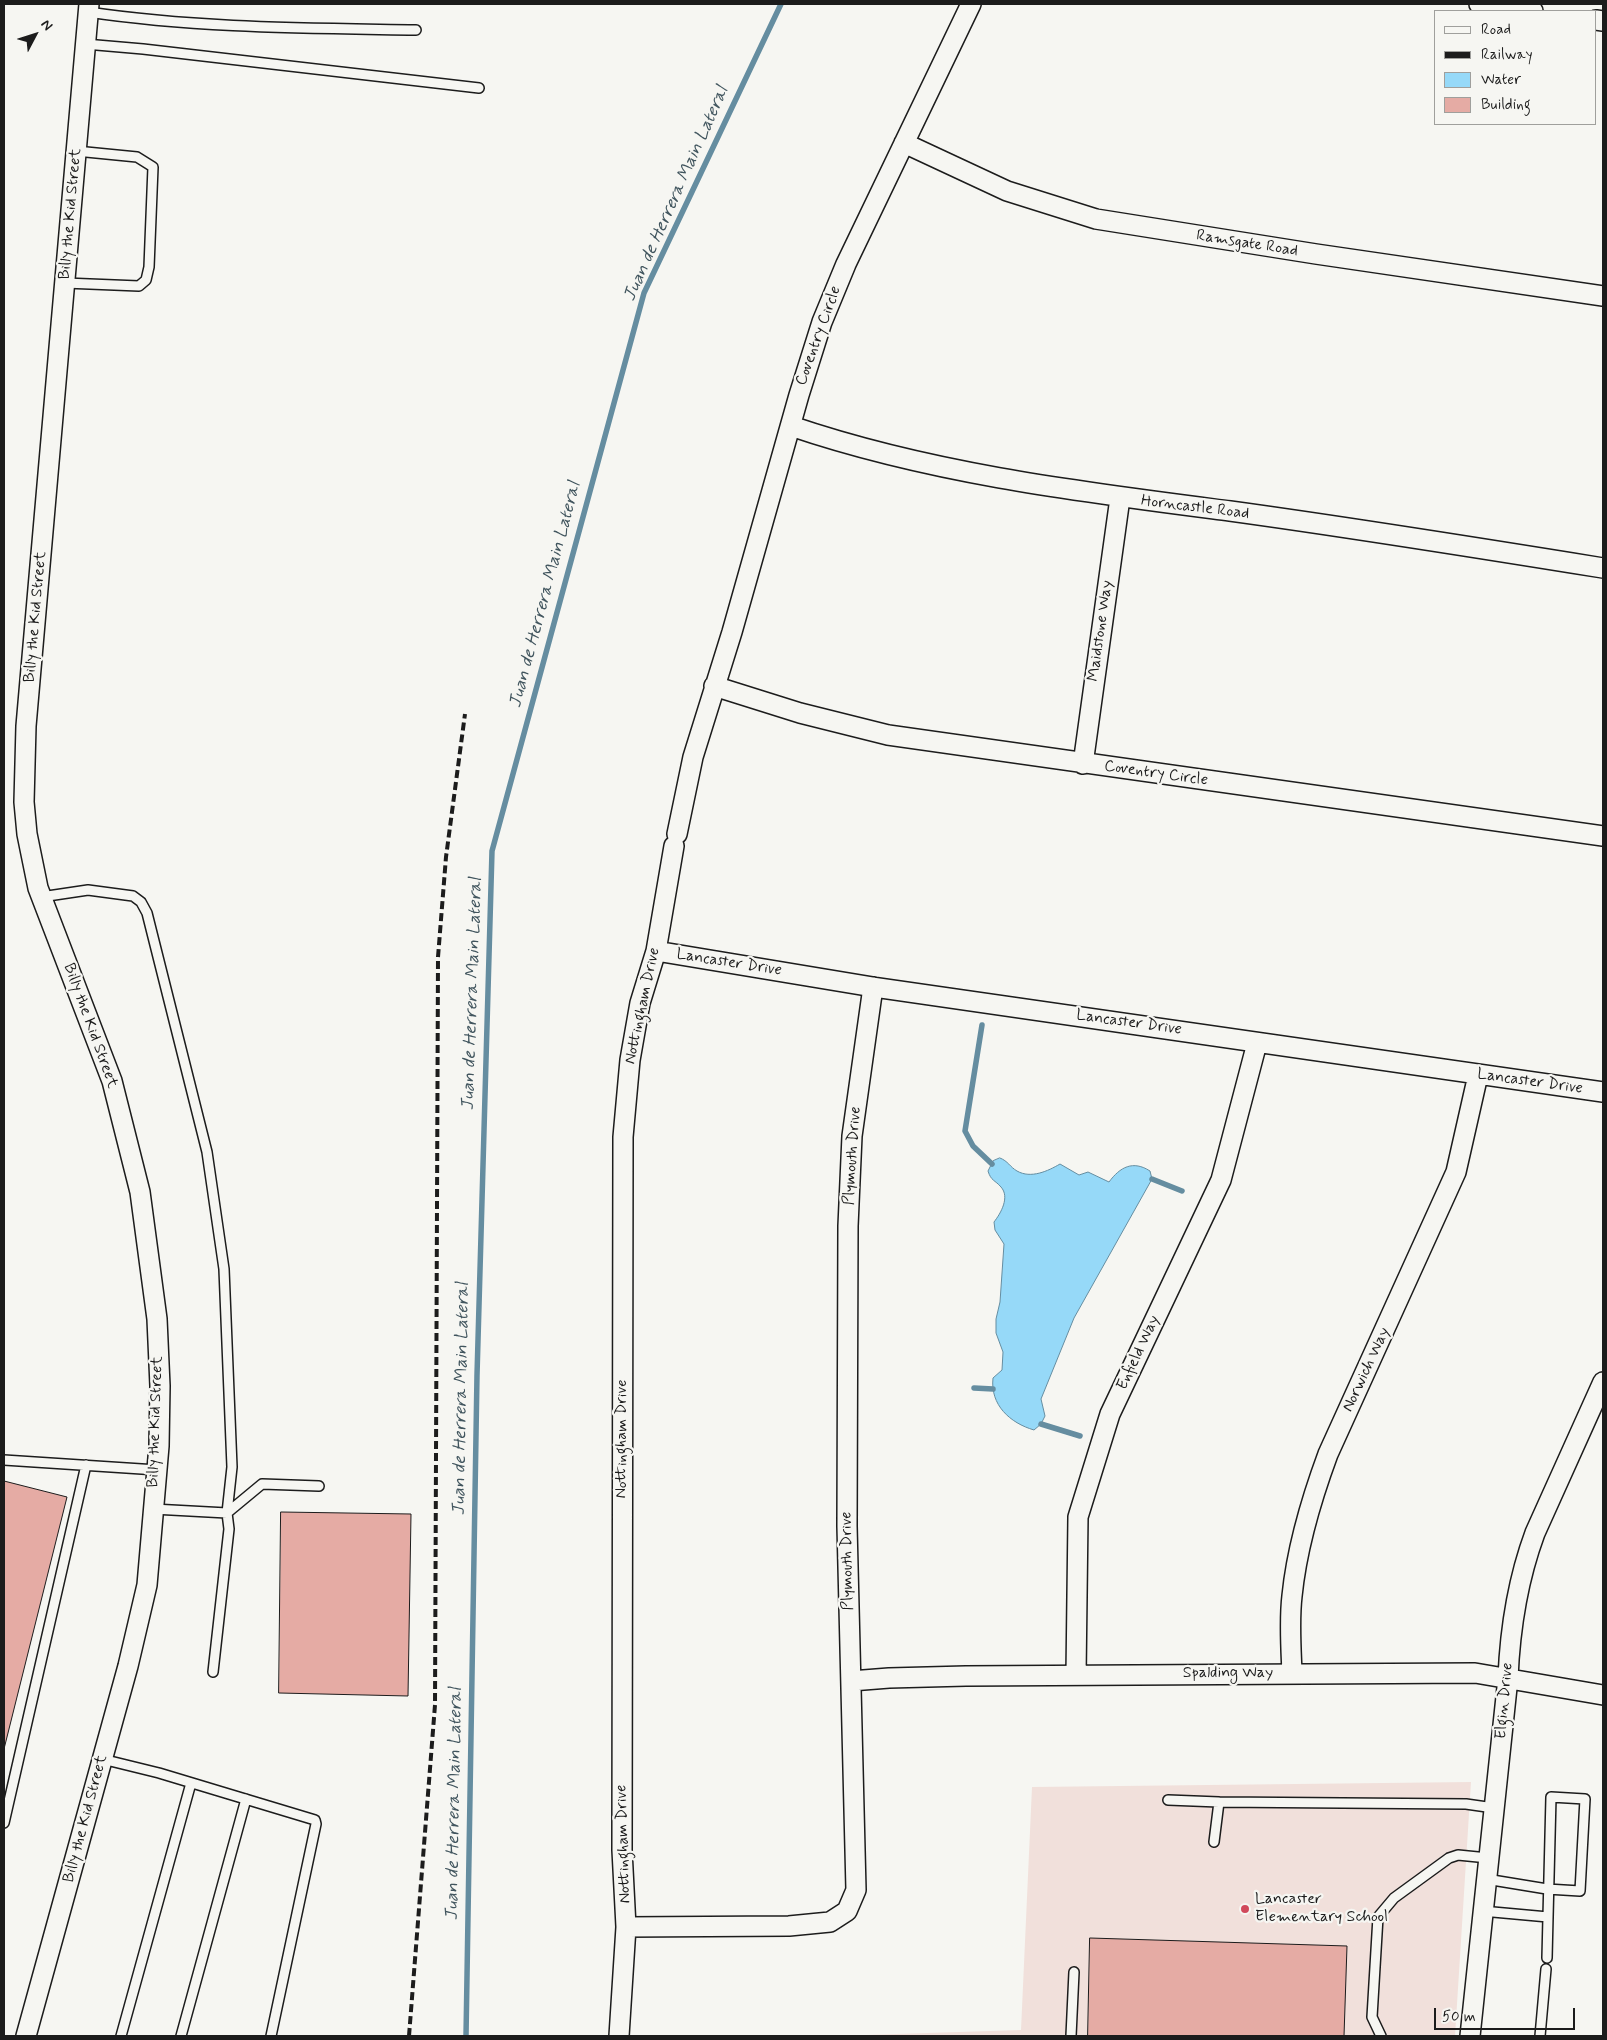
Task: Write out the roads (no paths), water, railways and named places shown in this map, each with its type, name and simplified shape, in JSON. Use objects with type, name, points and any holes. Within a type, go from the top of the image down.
[{"type":"street","name":"Coventry Circle","points":[[692,757],[732,632],[822,322],[846,264],[971,4]]},
{"type":"street","points":[[1479,4],[1525,10]]},
{"type":"street","name":"Billy the Kid Street","points":[[26,2036],[128,1666],[147,1585],[160,1386],[157,1318],[140,1192],[112,1081],[41,897],[26,834],[24,802],[26,736],[88,8]]},
{"type":"street","name":"Ramsgate Road","points":[[904,143],[1007,191],[1096,219],[1306,253],[1603,296]]},
{"type":"street","name":"Horncastle Road","points":[[791,426],[835,441],[969,472],[1120,498],[1232,512],[1603,568]]},
{"type":"street","name":"Maidstone Way","points":[[1083,764],[1120,498]]},
{"type":"street","name":"Coventry Circle","points":[[714,686],[800,713],[888,735],[1603,836]]},
{"type":"street","name":"Nottingham Drive","points":[[619,2036],[626,1927],[622,1850],[624,1137],[630,1060],[640,1003],[656,951],[675,840],[692,757]]},
{"type":"street","name":"Lancaster Drive","points":[[656,951],[873,987],[1603,1092]]},
{"type":"street","name":"Plymouth Drive","points":[[626,1927],[789,1926],[830,1922],[847,1911],[856,1890],[846,1526],[848,1226],[852,1136],[873,987]]},
{"type":"street","name":"Enfield Way","points":[[1076,1675],[1078,1517],[1110,1414],[1221,1180],[1256,1043]]},
{"type":"street","name":"Norwich Way","points":[[1292,1673],[1292,1596],[1299,1546],[1310,1501],[1328,1454],[1456,1172],[1478,1075]]},
{"type":"street","name":"Elgin Drive","points":[[1470,2036],[1510,1647],[1526,1556],[1542,1515],[1603,1382]]},
{"type":"street","name":"Spalding Way","points":[[851,1681],[889,1678],[1076,1675],[1475,1673],[1603,1695]]},
{"type":"lane","points":[[88,8],[140,20],[254,27],[416,30]]},
{"type":"lane","points":[[85,44],[479,88]]},
{"type":"lane","points":[[64,283],[138,286],[146,280],[149,267],[153,168],[137,157],[76,151]]},
{"type":"lane","points":[[41,897],[88,890],[134,896],[141,902],[147,913],[207,1152],[224,1269],[232,1467],[227,1513],[228,1529],[213,1672]]},
{"type":"lane","points":[[4,1460],[156,1470]]},
{"type":"lane","points":[[4,1823],[86,1465]]},
{"type":"lane","points":[[153,1509],[227,1513],[262,1484],[319,1486]]},
{"type":"lane","points":[[102,1759],[311,1817],[316,1824],[271,2036]]},
{"type":"lane","points":[[121,2036],[191,1783]]},
{"type":"lane","points":[[1486,1879],[1547,1889],[1580,1891],[1585,1799],[1551,1797],[1547,1889],[1547,1958]]},
{"type":"lane","points":[[181,2036],[246,1799]]},
{"type":"lane","points":[[1168,1800],[1457,1804],[1494,1808]]},
{"type":"lane","points":[[1214,1842],[1219,1802]]},
{"type":"lane","points":[[1381,2036],[1372,2017],[1378,1917],[1394,1898],[1449,1858],[1458,1854],[1488,1858]]},
{"type":"lane","points":[[1482,1911],[1548,1917]]},
{"type":"lane","points":[[1540,2036],[1546,1969]]},
{"type":"lane","points":[[1071,2036],[1074,1972]]},
{"type":"water","points":[[1000,1158],[1017,1171],[1028,1174],[1045,1171],[1060,1164],[1079,1175],[1088,1172],[1109,1182],[1122,1169],[1138,1166],[1150,1171],[1152,1179],[1074,1318],[1041,1399],[1045,1416],[1041,1424],[1034,1430],[1017,1423],[1003,1412],[995,1397],[993,1388],[993,1378],[1002,1370],[1003,1352],[996,1333],[996,1319],[1000,1302],[1004,1244],[995,1230],[994,1222],[1002,1210],[1005,1195],[988,1171],[993,1161]]},
{"type":"waterway","name":"Juan de Herrera Main Lateral","points":[[466,2036],[477,1375],[492,851],[644,293],[781,4]]},
{"type":"waterway","points":[[982,1025],[965,1131],[973,1146],[992,1164]]},
{"type":"waterway","points":[[1152,1179],[1182,1191]]},
{"type":"waterway","points":[[974,1388],[993,1389]]},
{"type":"waterway","points":[[1041,1424],[1080,1436]]},
{"type":"railway","points":[[409,2036],[435,1705],[438,957],[446,857],[465,714]]},
{"type":"place","name":"Lancaster Elementary School","points":[[1245,1909]]}]
